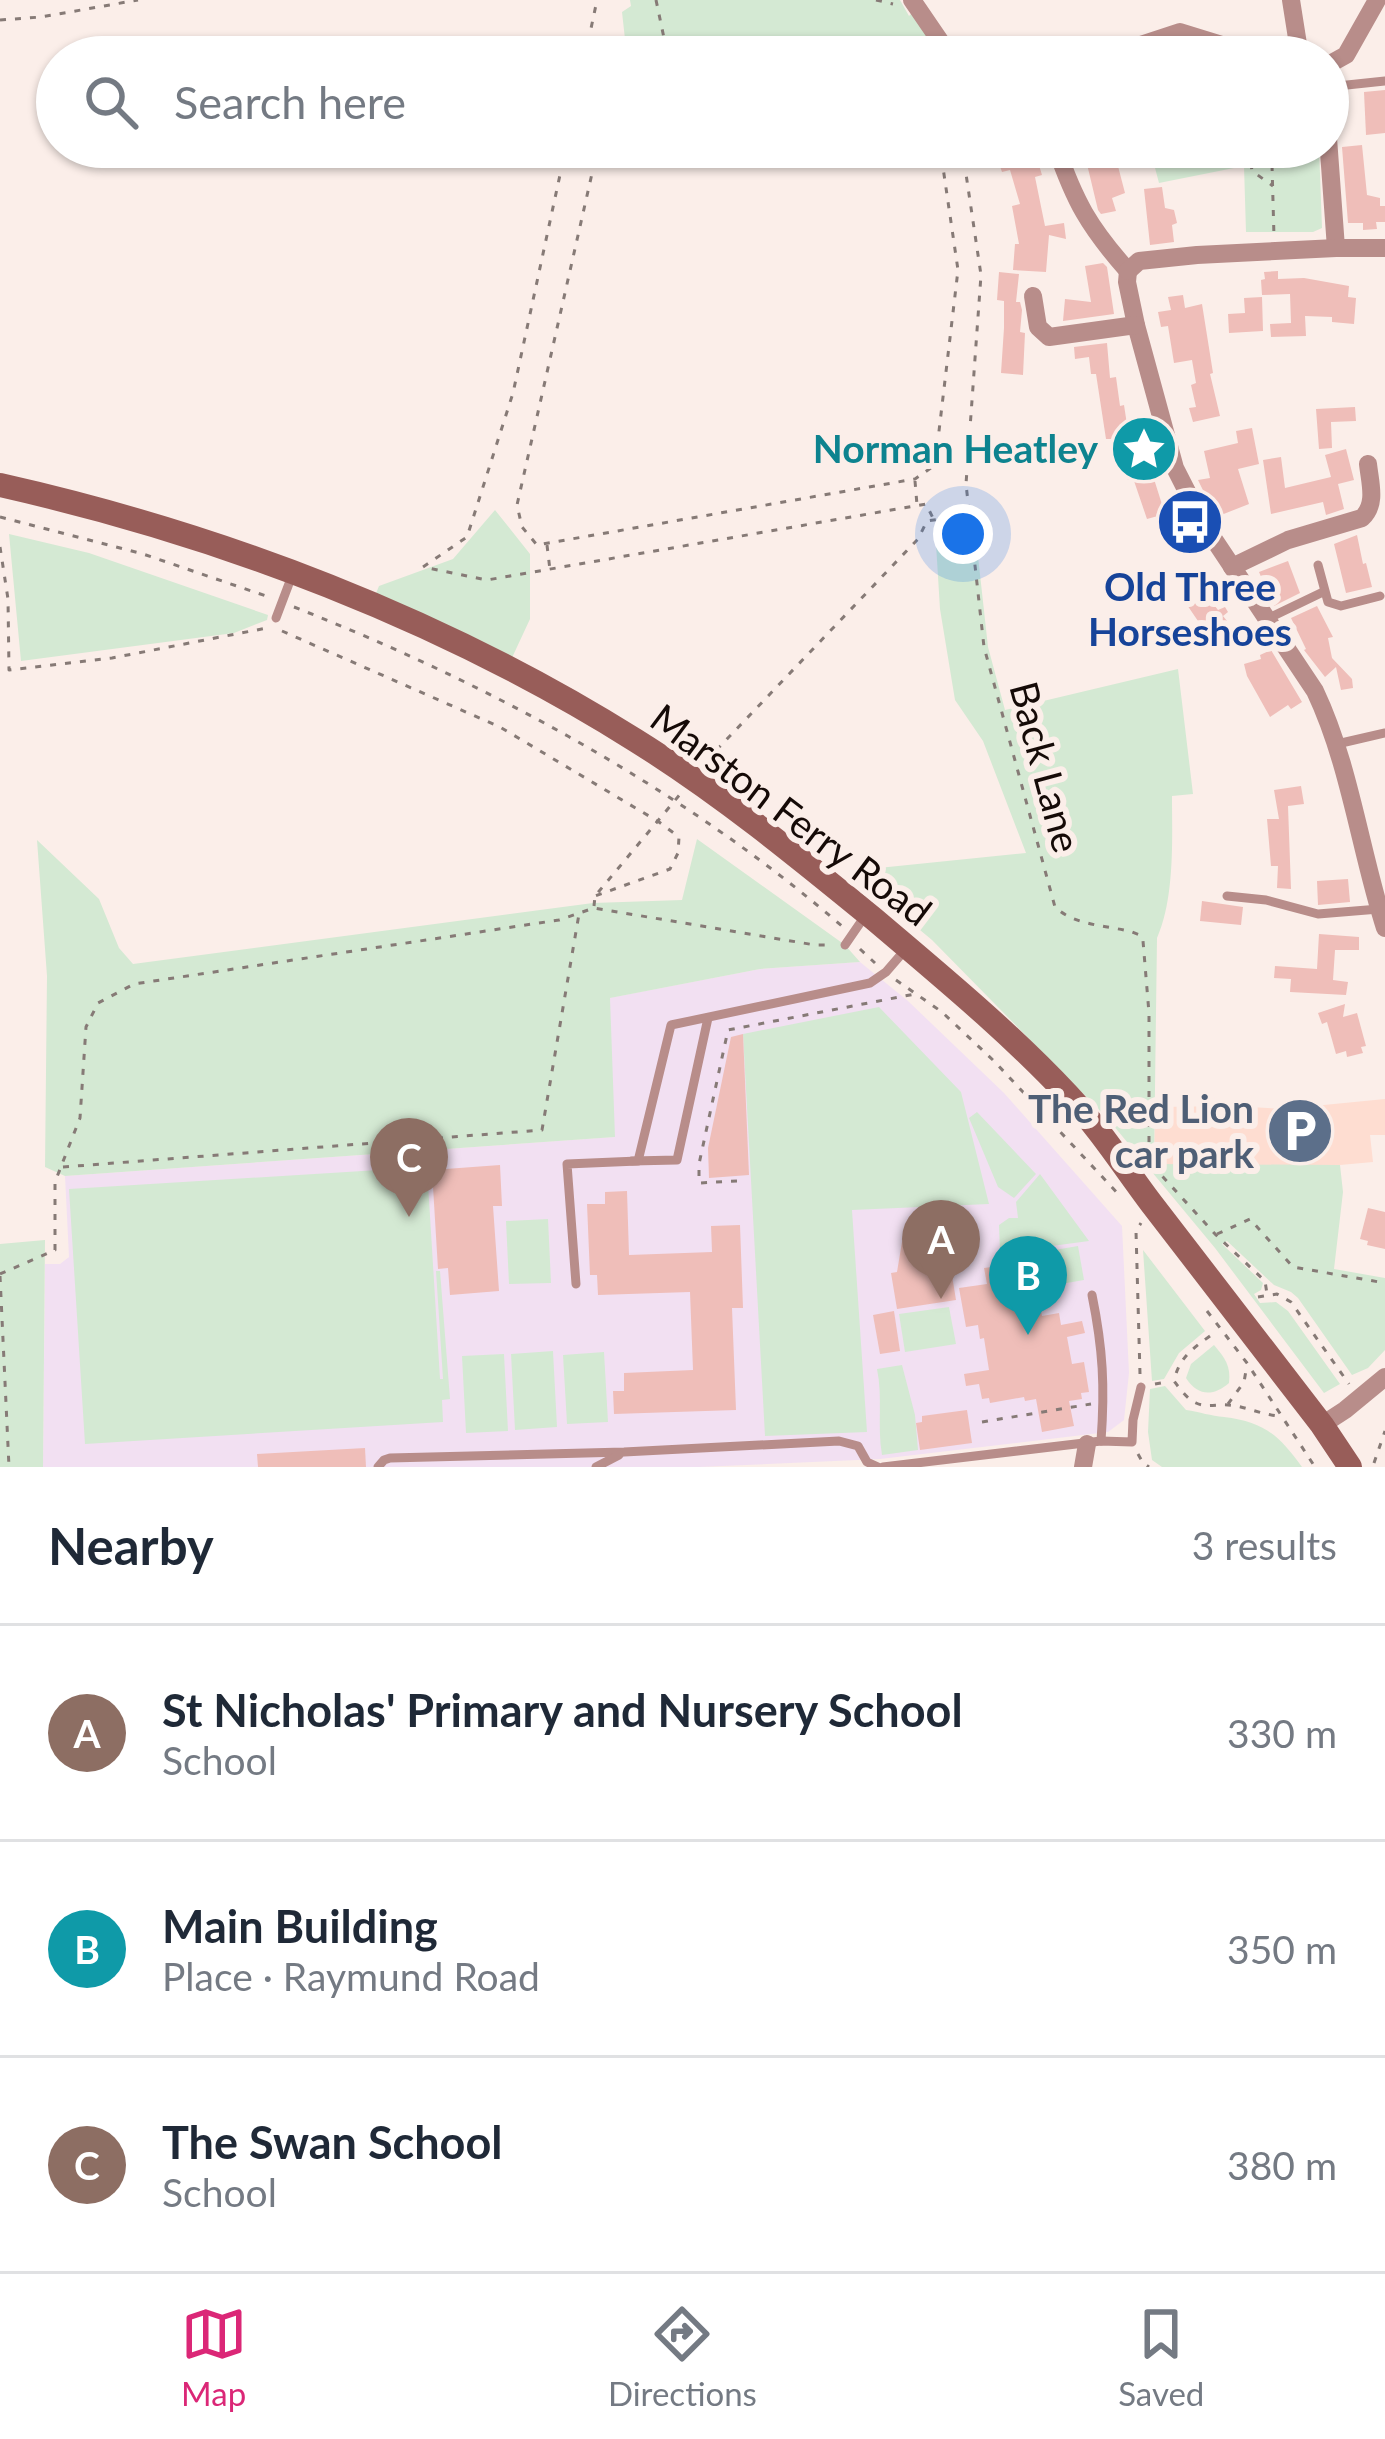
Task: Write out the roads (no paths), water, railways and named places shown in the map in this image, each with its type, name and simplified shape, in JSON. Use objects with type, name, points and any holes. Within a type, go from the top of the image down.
[{"type":"main road","name":"Marston Ferry Road","points":[[0,484],[144,521],[370,603],[519,674],[693,777],[784,845],[985,1012],[1072,1099],[1322,1425],[1362,1465]]},
{"type":"street","points":[[912,0],[937,36]]},
{"type":"street","points":[[1291,0],[1297,36]]},
{"type":"street","points":[[1349,49],[1374,2]]},
{"type":"street","points":[[1063,168],[1073,198],[1128,271]]},
{"type":"street","points":[[1330,168],[1336,248]]},
{"type":"street","points":[[1382,918],[1337,745],[1315,691],[1203,523],[1175,468],[1127,282],[1128,271],[1139,261],[1274,250],[1385,248]]},
{"type":"street","points":[[1033,296],[1038,328],[1049,337],[1136,325]]},
{"type":"street","points":[[1232,567],[1288,540],[1362,518],[1372,499],[1368,464]]},
{"type":"street","points":[[1322,1425],[1385,1377]]},
{"type":"street","points":[[1083,1467],[1094,1443]]},
{"type":"lane","points":[[1349,85],[1385,81]]},
{"type":"lane","points":[[1318,565],[1328,602],[1341,606],[1380,596]]},
{"type":"lane","points":[[273,622],[293,573]]},
{"type":"lane","points":[[1268,619],[1323,592]]},
{"type":"lane","points":[[1337,745],[1385,733]]},
{"type":"lane","points":[[1227,896],[1266,900],[1318,914],[1382,918]]},
{"type":"lane","points":[[848,941],[866,914]]},
{"type":"lane","points":[[627,1161],[638,1161],[671,1025],[870,983],[908,947]]},
{"type":"lane","points":[[576,1284],[568,1163],[677,1160],[708,1018]]},
{"type":"lane","points":[[1093,1295],[1103,1345],[1105,1401],[1094,1443]]},
{"type":"lane","points":[[378,1467],[391,1458],[838,1441],[857,1446],[866,1462],[880,1467],[1132,1442],[1141,1387]]},
{"type":"lane","points":[[596,1467],[623,1452]]},
{"type":"place","name":"Norman Heatley","points":[[1144,449]]},
{"type":"place","name":"Old Three Horseshoes","points":[[1190,522]]},
{"type":"place","name":"The Red Lion car park","points":[[1300,1131]]},
{"type":"place","name":"The Swan School","points":[[409,1217]]},
{"type":"place","name":"St Nicholas' Primary and Nursery School","points":[[941,1299]]},
{"type":"place","name":"Main Building","points":[[1028,1335]]}]
